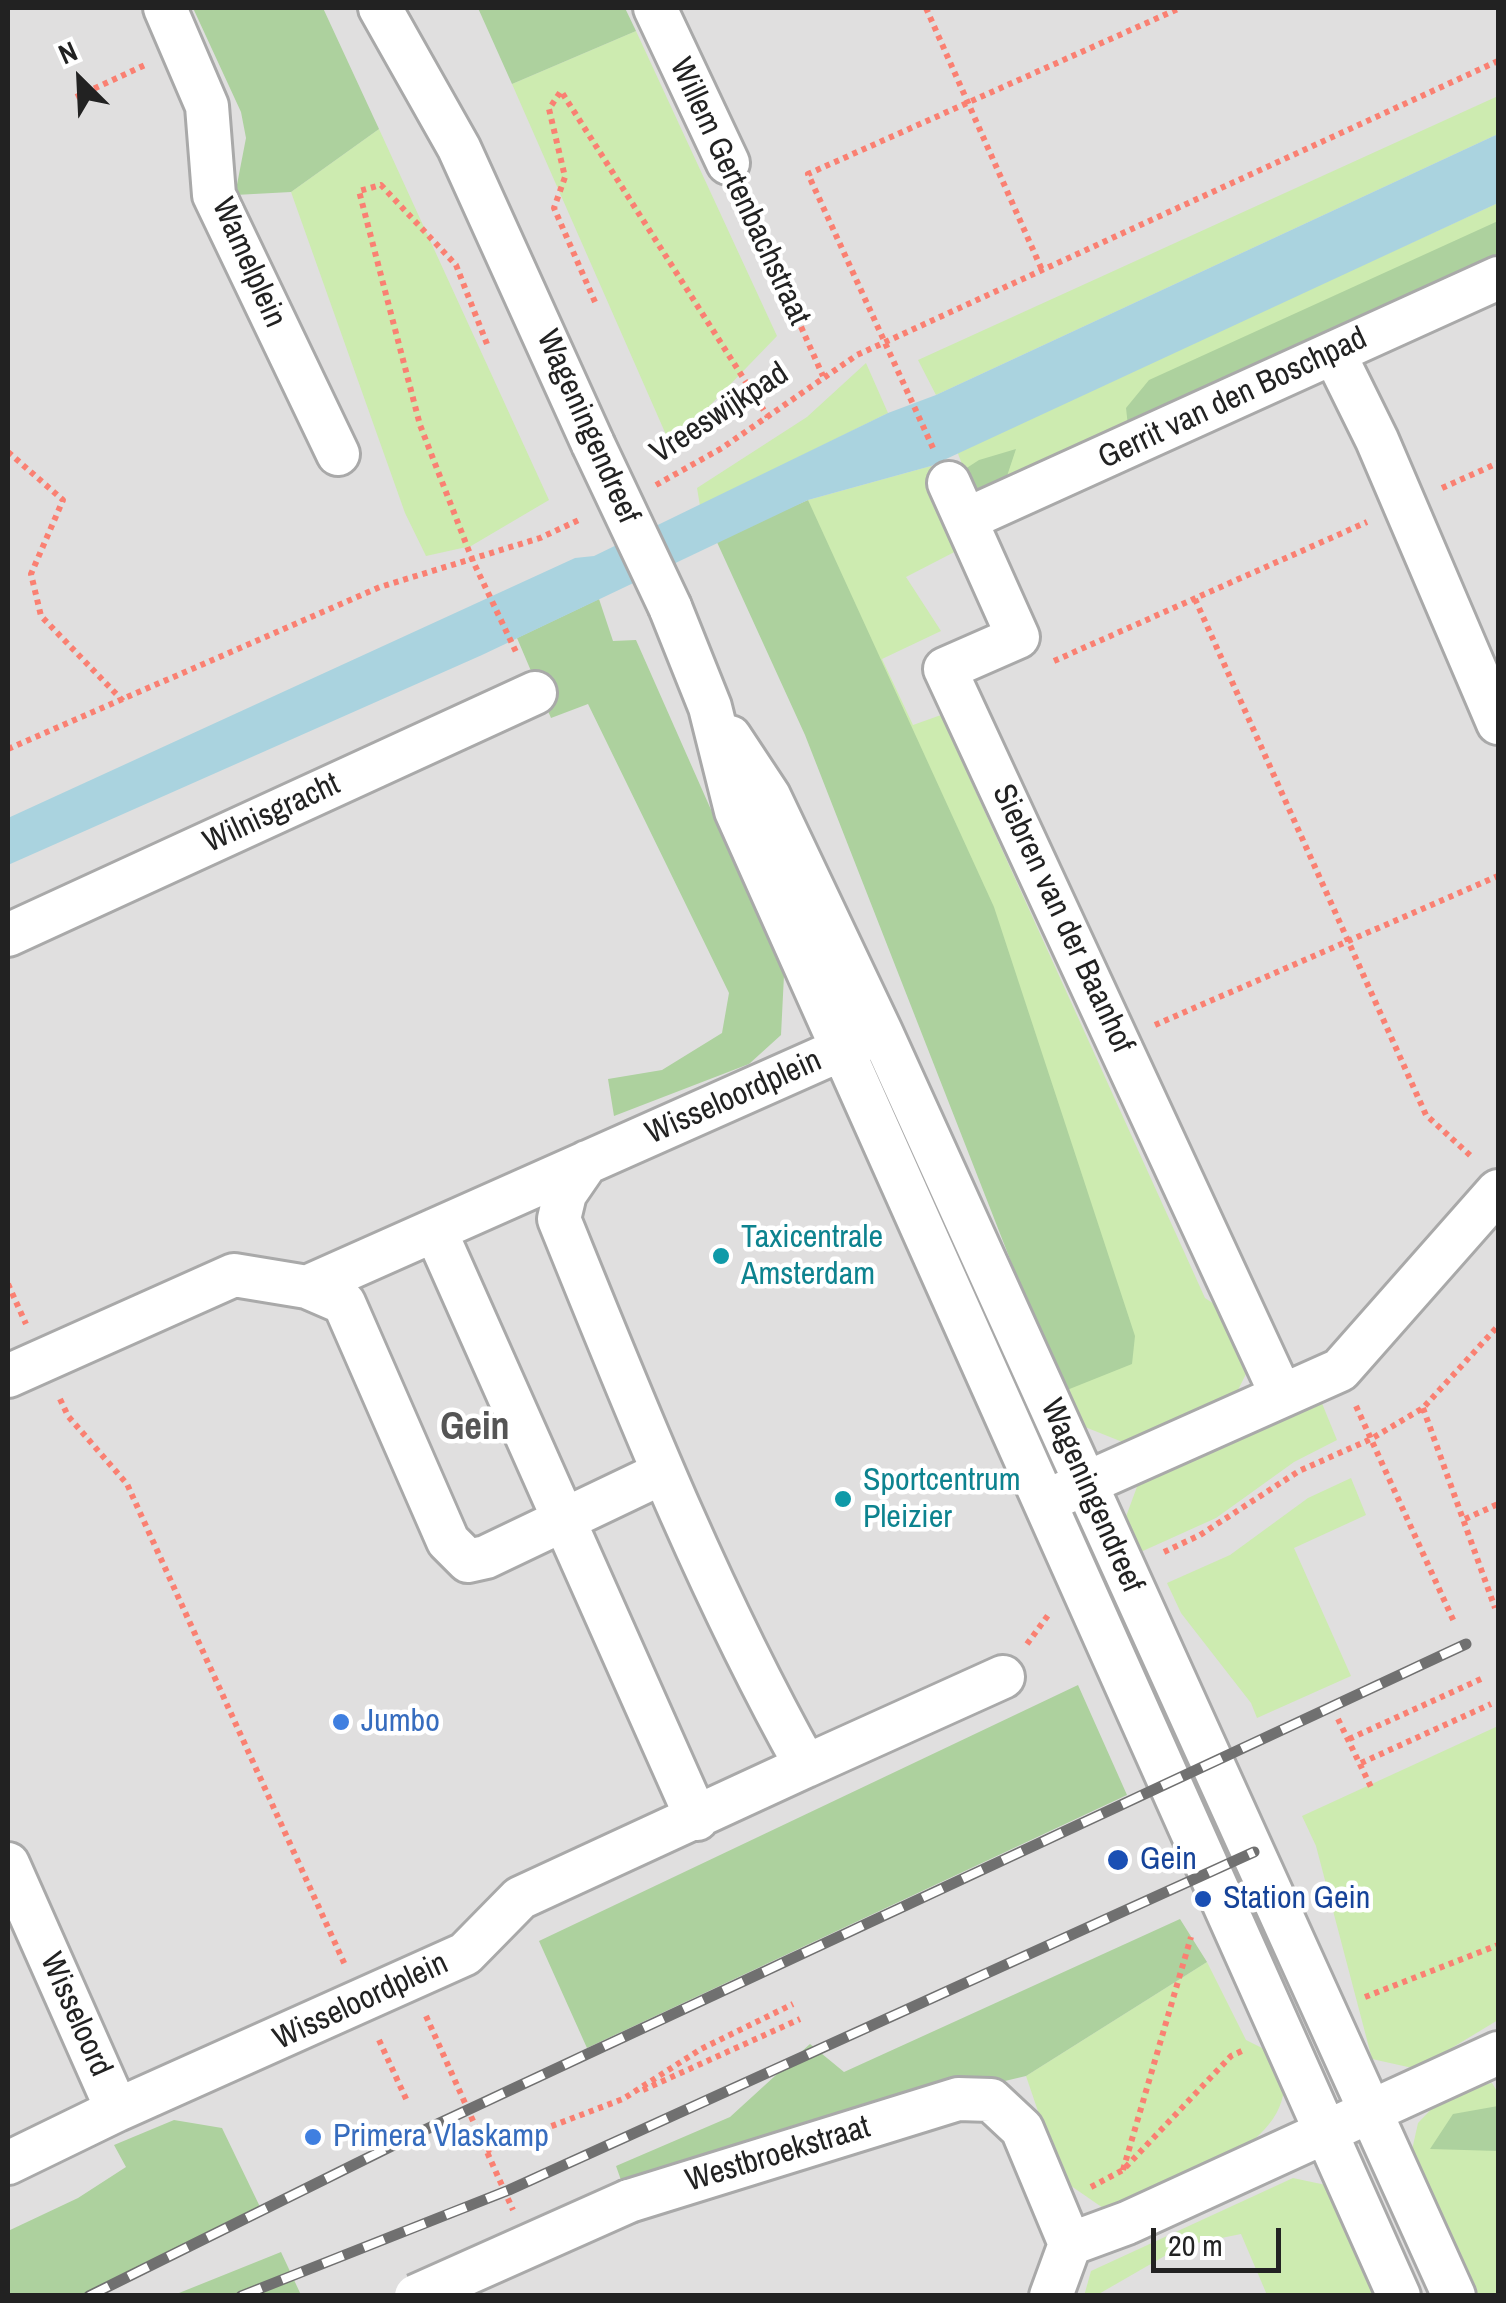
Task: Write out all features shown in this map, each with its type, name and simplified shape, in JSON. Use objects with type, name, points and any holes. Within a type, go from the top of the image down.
[{"type":"street","name":"Wamelplein","points":[[165,8],[207,106],[214,194],[338,454]]},
{"type":"street","name":"Wageningendreef","points":[[380,8],[459,148]]},
{"type":"street","name":"Wageningendreef","points":[[408,8],[459,148],[670,607],[710,707],[736,811],[1082,1589],[1284,2031],[1398,2296]]},
{"type":"street","name":"Willem Gertenbachstraat","points":[[654,8],[728,164]]},
{"type":"street","name":"Gerrit van den Boschpad","points":[[958,501],[1334,353],[1498,278]]},
{"type":"street","points":[[1334,353],[1498,723]]},
{"type":"street","name":"Siebren van der Baanhof","points":[[958,501],[1018,637],[945,668],[1281,1394]]},
{"type":"street","name":"Wilnisgracht","points":[[8,934],[527,676]]},
{"type":"street","name":"Wageningendreef","points":[[710,707],[769,796],[881,1032],[1454,2296]]},
{"type":"street","name":"Wisseloordplein","points":[[307,1287],[881,1032]]},
{"type":"street","points":[[587,1162],[565,1194],[558,1219],[662,1473],[768,1697],[806,1766]]},
{"type":"street","points":[[1043,1502],[1340,1370],[1491,1180]]},
{"type":"street","points":[[435,1230],[697,1818]]},
{"type":"street","points":[[25,1368],[234,1276],[307,1287],[344,1303],[448,1541],[468,1561],[566,1520],[662,1473]]},
{"type":"street","name":"Wisseloordplein","points":[[117,2110],[465,1954],[520,1898],[1004,1677]]},
{"type":"street","name":"Wisseloord","points":[[8,1864],[117,2110],[8,2162]]},
{"type":"street","points":[[1051,2296],[1062,2225],[1127,2223],[1498,2053]]},
{"type":"street","name":"Westbroekstraat","points":[[416,2296],[629,2201],[958,2099],[991,2100],[1022,2130],[1062,2225]]},
{"type":"path","points":[[926,8],[1042,270]]},
{"type":"path","points":[[958,501],[808,174],[1180,8]]},
{"type":"path","points":[[76,97],[182,48]]},
{"type":"path","name":"Vreeswijkpad","points":[[639,492],[671,478],[768,418],[823,376],[886,341],[1498,61]]},
{"type":"path","points":[[596,302],[554,208],[565,177],[549,108],[561,91],[768,418]]},
{"type":"path","name":"Willem Gertenbachstraat","points":[[728,164],[823,376]]},
{"type":"path","points":[[487,344],[456,265],[381,185],[359,191],[420,425],[472,560],[527,676]]},
{"type":"path","points":[[8,452],[63,500],[30,574],[41,616],[123,701]]},
{"type":"path","points":[[1051,662],[1195,599],[1412,522],[1498,462]]},
{"type":"path","points":[[8,748],[380,587],[540,538],[591,514]]},
{"type":"path","points":[[1195,599],[1426,1114],[1491,1180]]},
{"type":"path","points":[[1118,1040],[1498,876]]},
{"type":"path","points":[[8,1284],[25,1368],[127,1484],[407,2101]]},
{"type":"path","points":[[1126,1570],[1200,1534],[1299,1471],[1371,1439],[1423,1408],[1498,1326]]},
{"type":"path","points":[[1340,1370],[1455,1624]]},
{"type":"path","points":[[1423,1408],[1495,1608]]},
{"type":"path","points":[[1464,1519],[1498,1504]]},
{"type":"path","points":[[1004,1677],[1061,1597],[1082,1589]]},
{"type":"path","points":[[1349,1739],[1481,1679]]},
{"type":"path","points":[[1361,1764],[1491,1704]]},
{"type":"path","points":[[1338,1719],[1371,1787]]},
{"type":"path","points":[[1124,2170],[1192,1936],[1183,1918]]},
{"type":"path","points":[[1326,2012],[1498,1945]]},
{"type":"path","points":[[409,1980],[518,2227]]},
{"type":"path","points":[[623,2099],[701,2049],[794,2004]]},
{"type":"path","points":[[486,2150],[623,2099],[800,2020]]},
{"type":"path","points":[[1062,2225],[1124,2170],[1231,2056],[1284,2031]]},
{"type":"shaded area","points":[[8,8],[1498,8],[1498,2295],[8,2296]]},
{"type":"green space","points":[[193,8],[323,8],[379,129],[291,192],[235,195],[246,138],[241,112]]},
{"type":"green space","points":[[478,8],[625,8],[636,31],[512,84]]},
{"type":"green space","points":[[636,31],[777,336],[692,424],[667,437],[512,84]]},
{"type":"green space","points":[[1498,96],[1498,134],[936,395],[918,360]]},
{"type":"green space","points":[[379,129],[549,500],[471,546],[426,556],[405,513],[291,192]]},
{"type":"green space","points":[[1498,203],[1498,269],[977,504],[957,451]]},
{"type":"green space","points":[[1498,221],[1498,257],[1128,426],[1126,408],[1149,380]]},
{"type":"green space","points":[[866,363],[888,413],[700,506],[697,488],[807,417]]},
{"type":"green space","points":[[1016,449],[1007,476],[942,504],[928,493],[979,460]]},
{"type":"green space","points":[[931,466],[968,545],[906,577],[941,631],[882,659],[913,725],[941,715],[1205,1298],[1232,1316],[1248,1370],[1237,1392],[1125,1443],[1075,1423],[808,500]]},
{"type":"green space","points":[[808,500],[994,907],[1135,1336],[1132,1364],[1062,1392],[805,735],[716,540]]},
{"type":"green space","points":[[599,599],[613,641],[636,640],[784,975],[781,1035],[749,1064],[614,1116],[608,1079],[662,1070],[722,1033],[729,993],[588,704],[551,718],[517,638]]},
{"type":"green space","points":[[1319,1396],[1337,1440],[1294,1462],[1216,1518],[1134,1555],[1121,1530],[1141,1476]]},
{"type":"green space","points":[[1351,1478],[1366,1515],[1294,1548],[1351,1676],[1257,1718],[1251,1703],[1181,1613],[1167,1583],[1230,1555],[1308,1498]]},
{"type":"green space","points":[[1078,1685],[1127,1795],[587,2048],[539,1941]]},
{"type":"green space","points":[[1498,1726],[1498,2020],[1417,2069],[1372,2059],[1316,1846],[1302,1816]]},
{"type":"green space","points":[[1180,1919],[1207,1962],[1026,2076],[767,2137],[622,2183],[616,2166],[730,2117],[810,2044],[844,2072]]},
{"type":"green space","points":[[1207,1962],[1246,2040],[1274,2054],[1284,2079],[1279,2108],[1264,2130],[1243,2149],[1216,2165],[1106,2210],[1061,2179],[1026,2076]]},
{"type":"green space","points":[[1492,2083],[1498,2093],[1498,2295],[1472,2295],[1410,2159],[1418,2123],[1445,2095]]},
{"type":"green space","points":[[1498,2106],[1498,2151],[1430,2149],[1453,2114]]},
{"type":"green space","points":[[174,2120],[222,2128],[262,2211],[101,2295],[8,2295],[8,2231],[78,2198],[126,2167],[114,2145]]},
{"type":"green space","points":[[1293,2178],[1340,2188],[1383,2295],[1267,2295],[1241,2234],[1182,2246],[1097,2295],[1084,2296],[1091,2271]]},
{"type":"green space","points":[[281,2252],[301,2295],[174,2295]]},
{"type":"water","points":[[1498,134],[1498,203],[931,466],[808,500],[482,655],[8,865],[8,818],[575,558],[594,556],[888,413],[936,395]]},
{"type":"railway","points":[[89,2296],[416,2134],[1466,1644]]},
{"type":"railway","points":[[241,2296],[509,2190],[1254,1852]]},
{"type":"place","name":"Taxicentrale Amsterdam","points":[[721,1256]]},
{"type":"place","name":"Sportcentrum Pleizier","points":[[843,1499]]},
{"type":"place","name":"Jumbo","points":[[341,1722]]},
{"type":"place","name":"Gein","points":[[1118,1860]]},
{"type":"place","name":"Station Gein","points":[[1203,1899]]},
{"type":"place","name":"Primera Vlaskamp","points":[[313,2137]]},
{"type":"district","name":"Gein","points":[[475,1429]]}]
